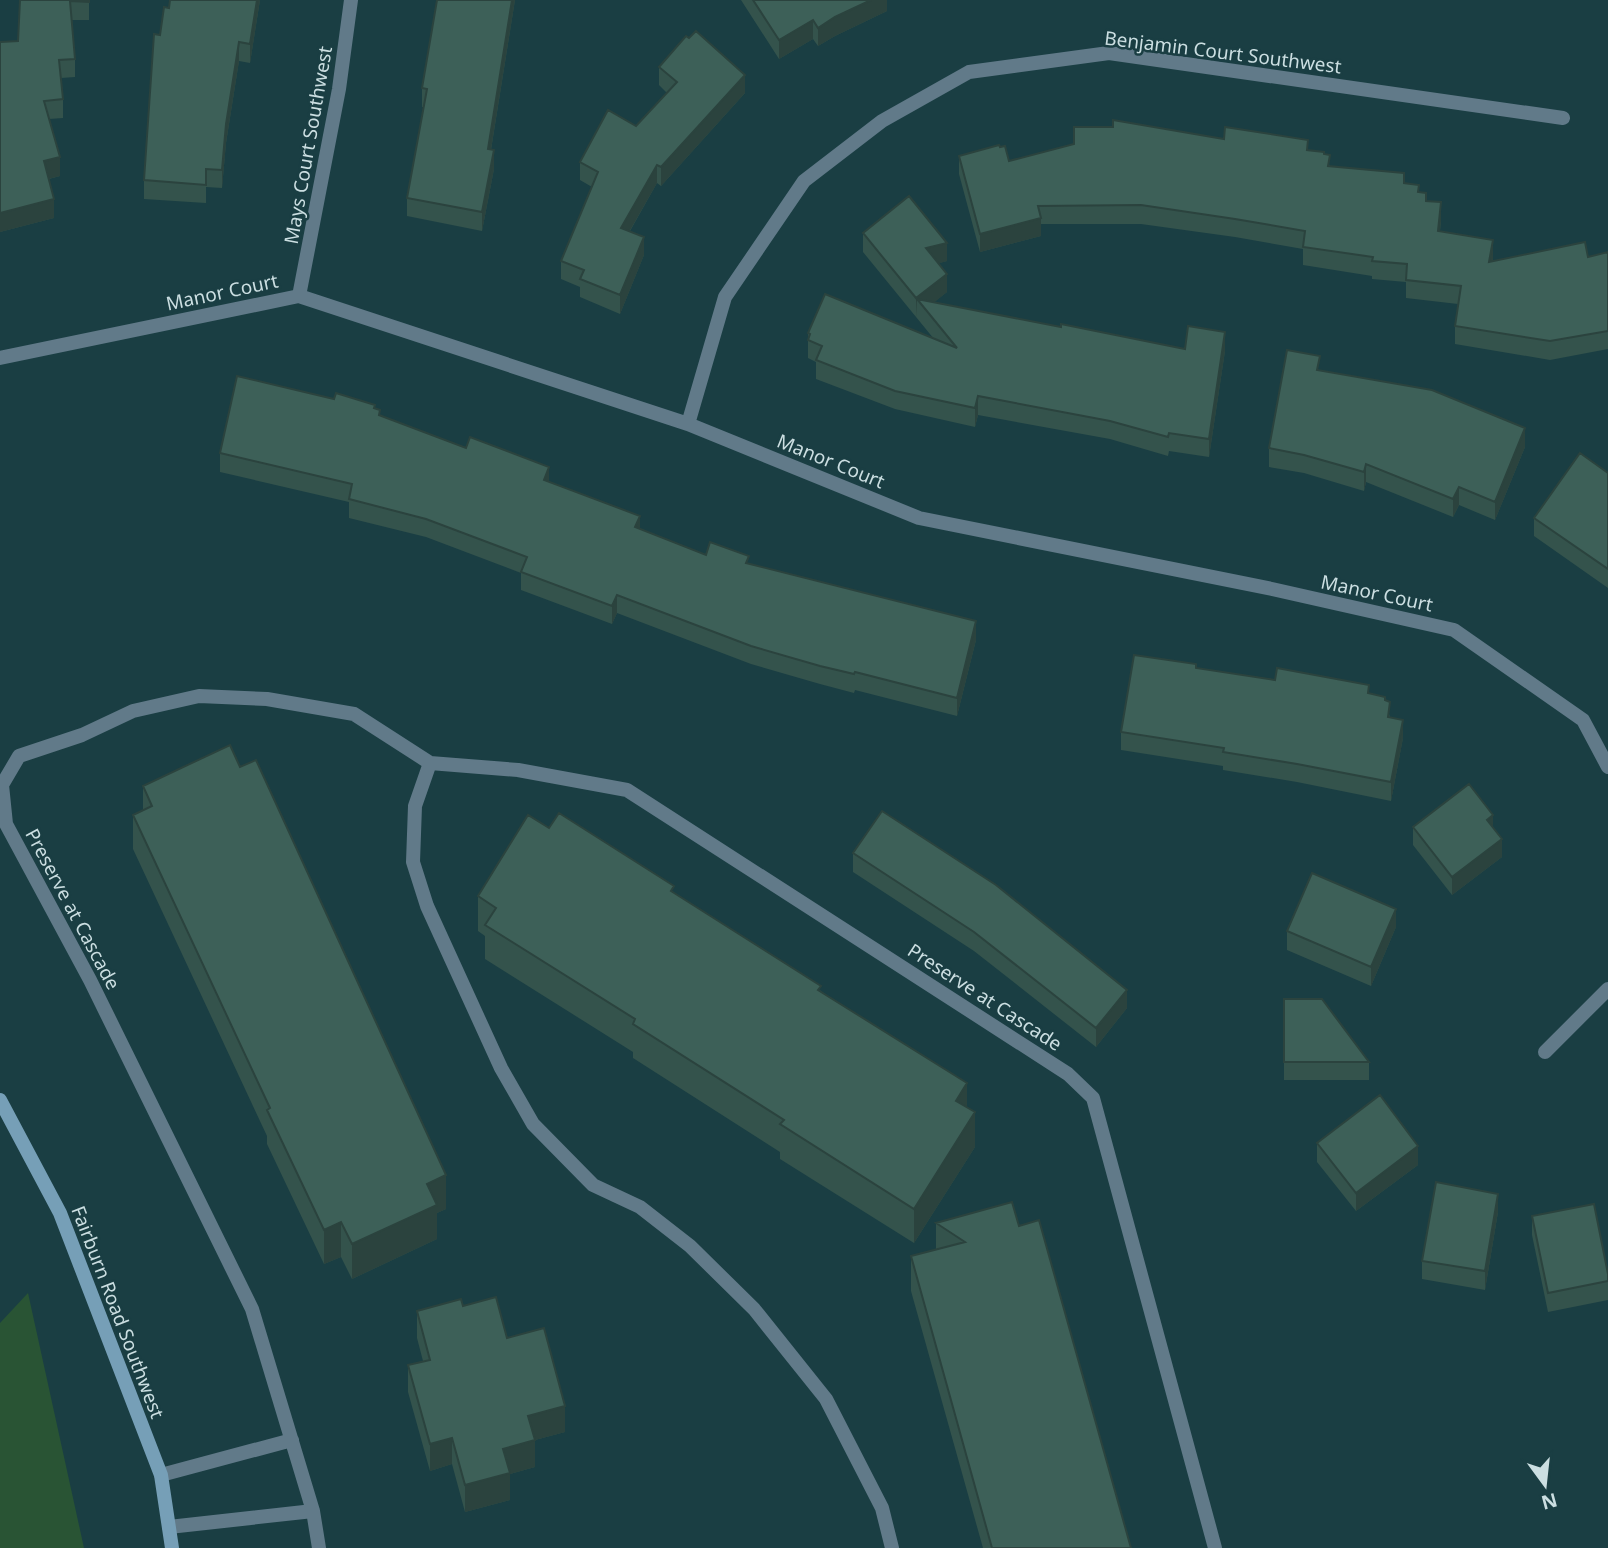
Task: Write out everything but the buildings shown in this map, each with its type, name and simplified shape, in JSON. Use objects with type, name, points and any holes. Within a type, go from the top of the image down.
[{"type":"street","name":"Mays Court Southwest","points":[[299,296],[339,89],[351,0]]},
{"type":"street","name":"Benjamin Court Southwest","points":[[688,424],[725,297],[804,181],[882,121],[969,72],[1109,53],[1563,118]]},
{"type":"street","name":"Manor Court","points":[[0,358],[299,296],[688,424],[919,518],[1272,589],[1454,630],[1583,720],[1608,767]]},
{"type":"street","name":"Preserve at Cascade","points":[[319,1548],[313,1511],[252,1309],[90,980],[6,824],[2,785],[19,756],[82,735],[133,711],[199,696],[267,699],[354,714],[430,763],[518,770],[627,790],[1068,1074],[1093,1098],[1215,1548]]},
{"type":"street","points":[[430,763],[415,807],[413,862],[427,906],[501,1068],[533,1124],[593,1185],[640,1207],[690,1246],[754,1309],[826,1399],[882,1508],[892,1548]]},
{"type":"street","points":[[1545,1052],[1608,989]]},
{"type":"street","name":"Fairburn Road Southwest","points":[[0,1100],[60,1213],[161,1475],[172,1548]]},
{"type":"street","points":[[161,1475],[292,1440]]},
{"type":"street","points":[[169,1527],[313,1511]]},
{"type":"green space","points":[[28,1293],[84,1548],[0,1548],[0,1323]]}]
